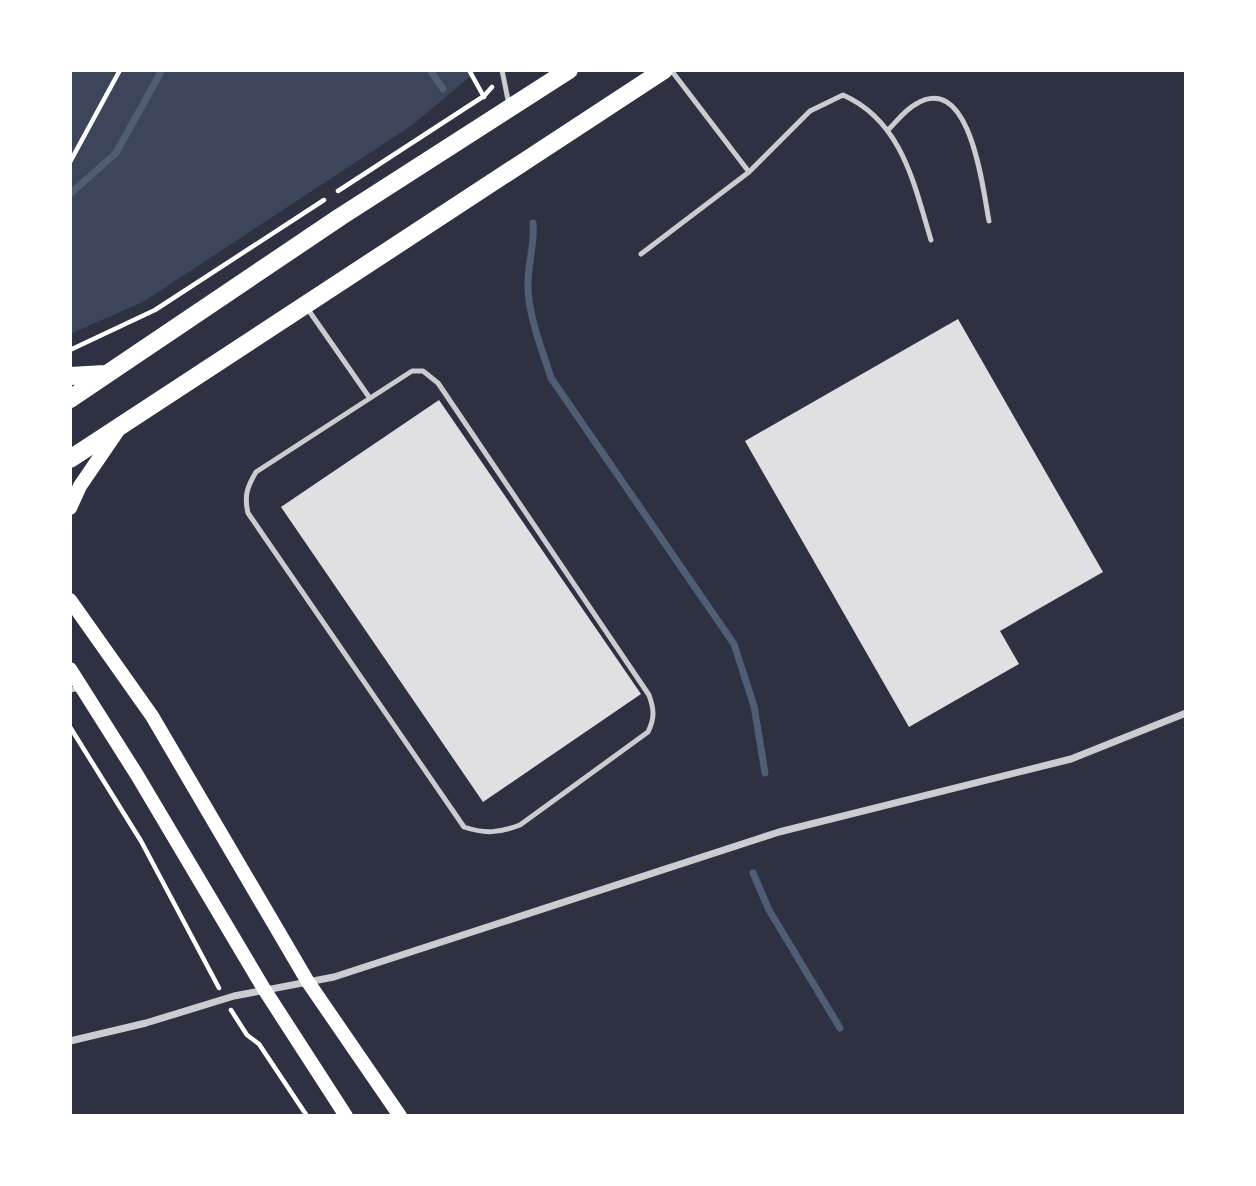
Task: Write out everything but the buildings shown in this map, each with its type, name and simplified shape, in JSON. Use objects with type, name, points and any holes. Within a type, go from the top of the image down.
[{"type":"main road","points":[[70,399],[340,217],[569,70]]},
{"type":"main road","points":[[70,459],[664,70]]},
{"type":"main road","points":[[70,376],[109,373]]},
{"type":"main road","points":[[70,508],[80,486],[122,425]]},
{"type":"main road","points":[[70,600],[106,648],[186,770],[307,982],[400,1116]]},
{"type":"main road","points":[[70,669],[77,689],[346,1116]]},
{"type":"street","points":[[70,1041],[146,1023],[264,989],[334,977],[779,832],[1071,758],[1186,713]]},
{"type":"lane","points":[[671,70],[749,172]]},
{"type":"lane","points":[[502,73],[503,113]]},
{"type":"lane","points":[[641,254],[749,172],[810,110],[843,95],[861,103],[888,130],[906,159],[931,240]]},
{"type":"lane","points":[[888,130],[919,102],[935,99],[955,108],[968,128],[989,221]]},
{"type":"lane","points":[[305,306],[369,397]]},
{"type":"lane","points":[[412,371],[430,374],[641,684],[654,708],[653,721],[648,732],[520,825],[502,832],[483,834],[464,827],[248,513],[246,492],[256,472],[369,397],[412,371]]},
{"type":"path","points":[[70,162],[120,70]]},
{"type":"path","points":[[469,70],[484,96],[503,113]]},
{"type":"path","points":[[70,350],[155,310],[484,96],[502,73]]},
{"type":"path","points":[[70,727],[141,841],[224,999],[307,1116]]},
{"type":"shaded area","points":[[70,70],[478,70],[411,126],[143,302],[70,334]]},
{"type":"waterway","points":[[70,194],[116,153],[162,70]]},
{"type":"waterway","points":[[430,70],[443,89]]},
{"type":"waterway","points":[[533,223],[529,299],[536,333],[551,378],[734,644],[754,706],[765,773]]},
{"type":"waterway","points":[[753,873],[769,910],[840,1028]]}]
